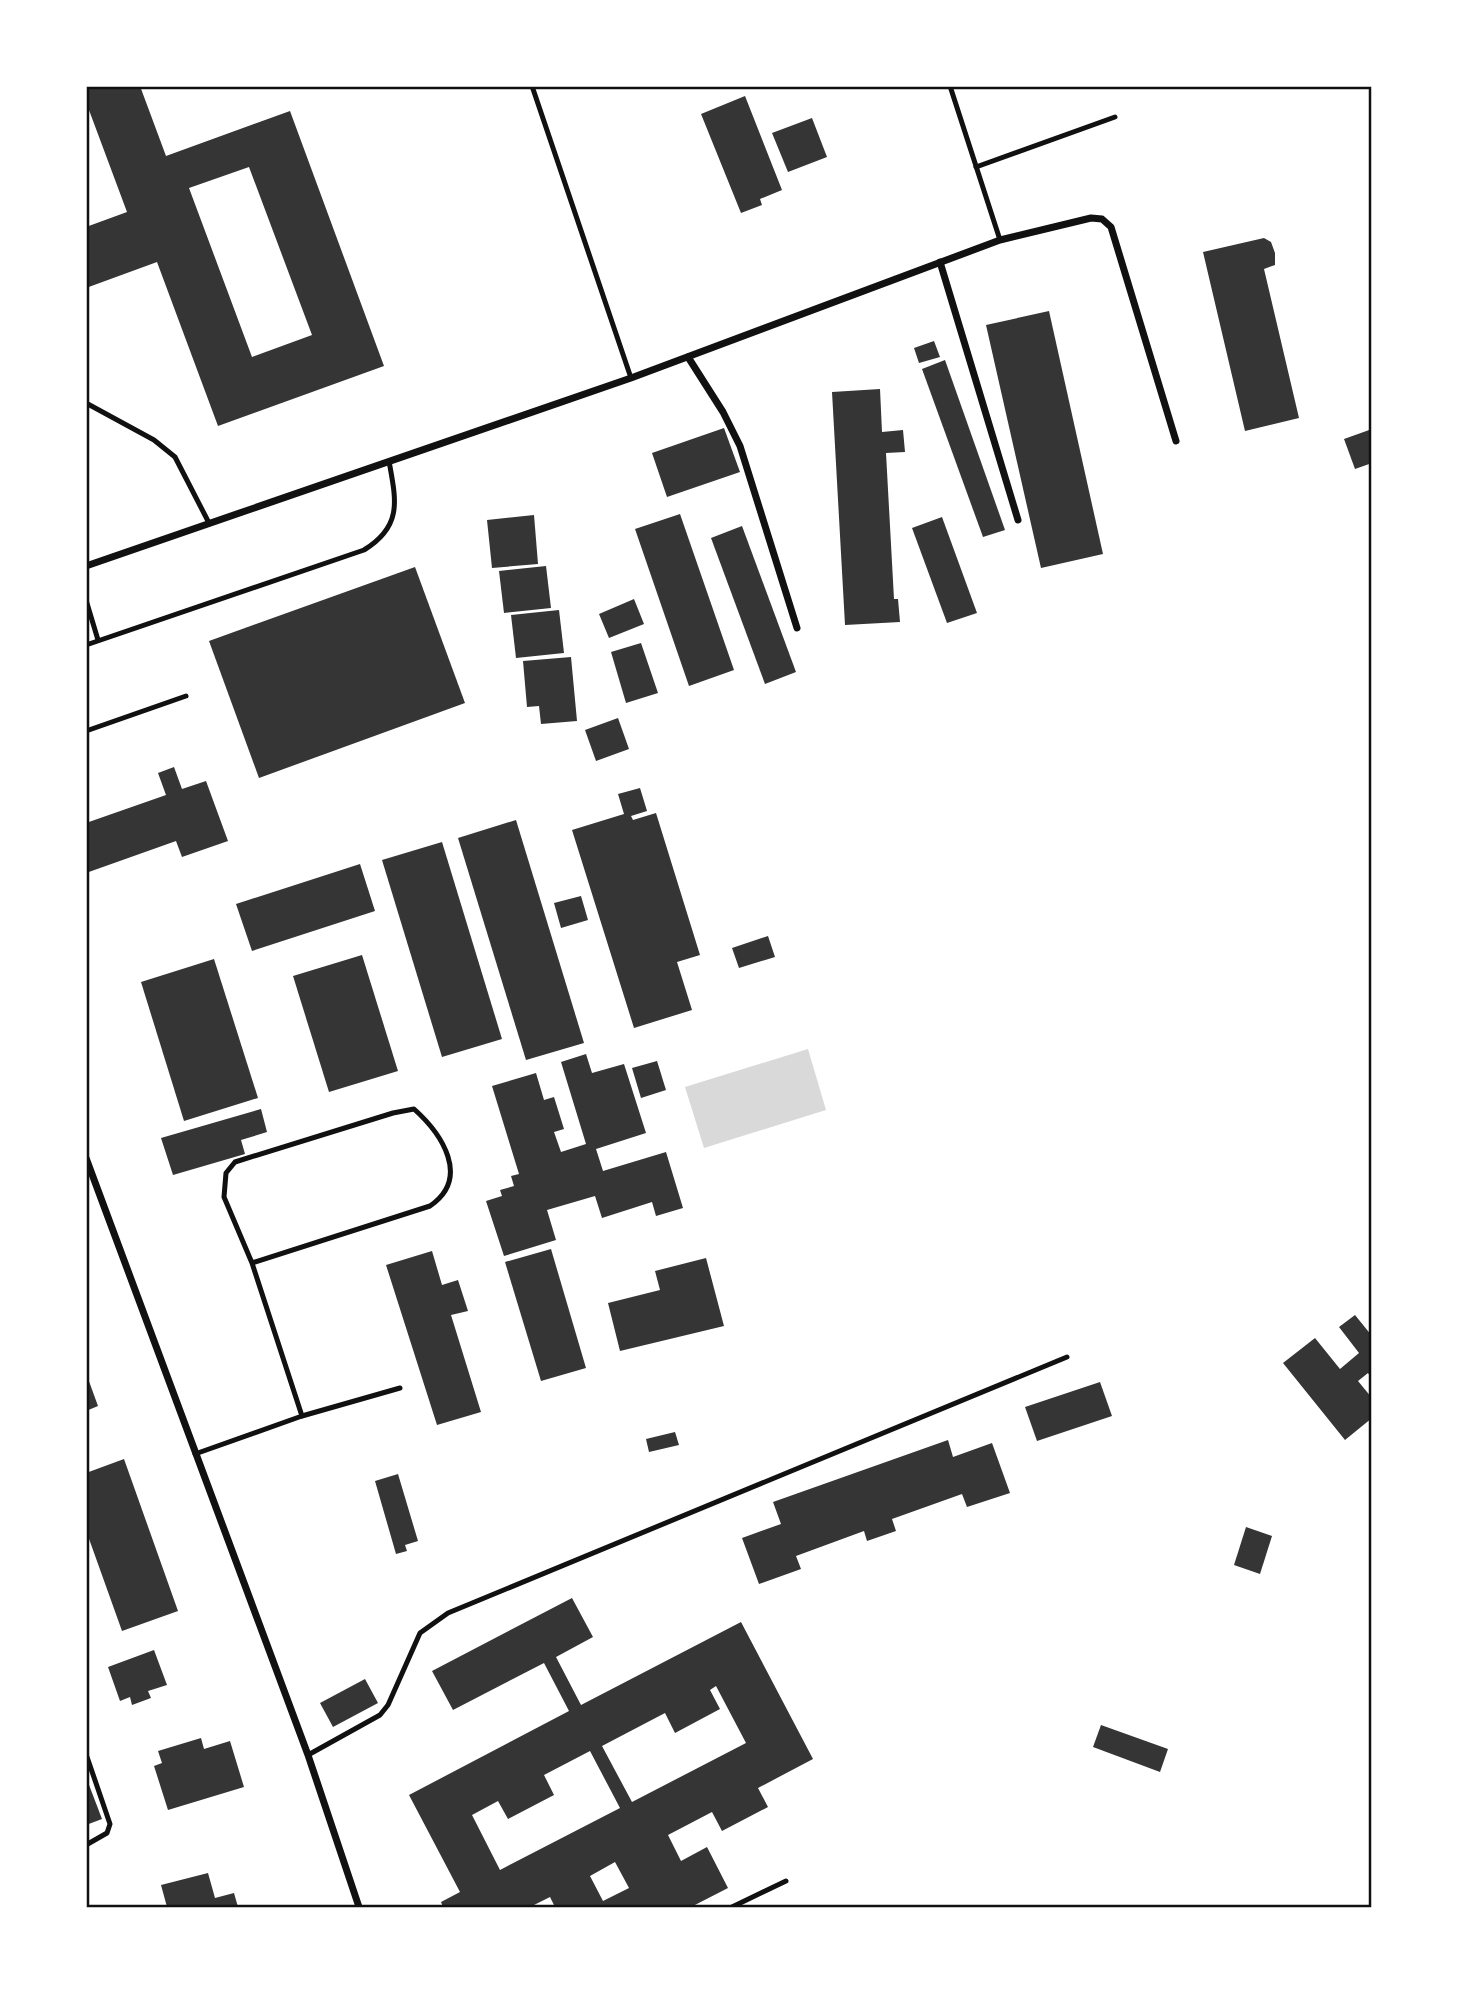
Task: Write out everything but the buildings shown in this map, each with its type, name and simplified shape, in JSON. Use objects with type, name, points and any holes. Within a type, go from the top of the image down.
[{"type":"street","points":[[86,566],[631,378],[1000,240],[1091,218],[1102,219],[1111,227],[1176,441]]},
{"type":"street","points":[[940,262],[1018,520]]},
{"type":"street","points":[[688,357],[723,412],[740,446],[797,628]]},
{"type":"street","points":[[86,1160],[308,1755],[359,1907]]},
{"type":"lane","points":[[532,86],[631,378]]},
{"type":"lane","points":[[950,86],[1000,240]]},
{"type":"lane","points":[[976,167],[1115,117]]},
{"type":"lane","points":[[86,403],[154,440],[174,457],[209,523]]},
{"type":"lane","points":[[86,645],[364,550],[380,540],[389,527],[397,504],[389,461]]},
{"type":"lane","points":[[86,600],[98,640]]},
{"type":"lane","points":[[86,731],[186,696]]},
{"type":"lane","points":[[252,1264],[430,1206],[444,1196],[450,1178],[448,1159],[441,1138],[414,1110],[393,1113],[235,1162],[226,1172],[224,1197],[252,1264],[302,1416]]},
{"type":"lane","points":[[308,1755],[380,1715],[388,1705],[420,1633],[448,1613],[1067,1357]]},
{"type":"lane","points":[[195,1454],[302,1416],[400,1388]]},
{"type":"lane","points":[[86,1754],[110,1824],[107,1833],[86,1844]]},
{"type":"lane","points":[[732,1907],[786,1881]]},
{"type":"shaded area","points":[[808,1049],[826,1110],[704,1148],[685,1087]]}]
